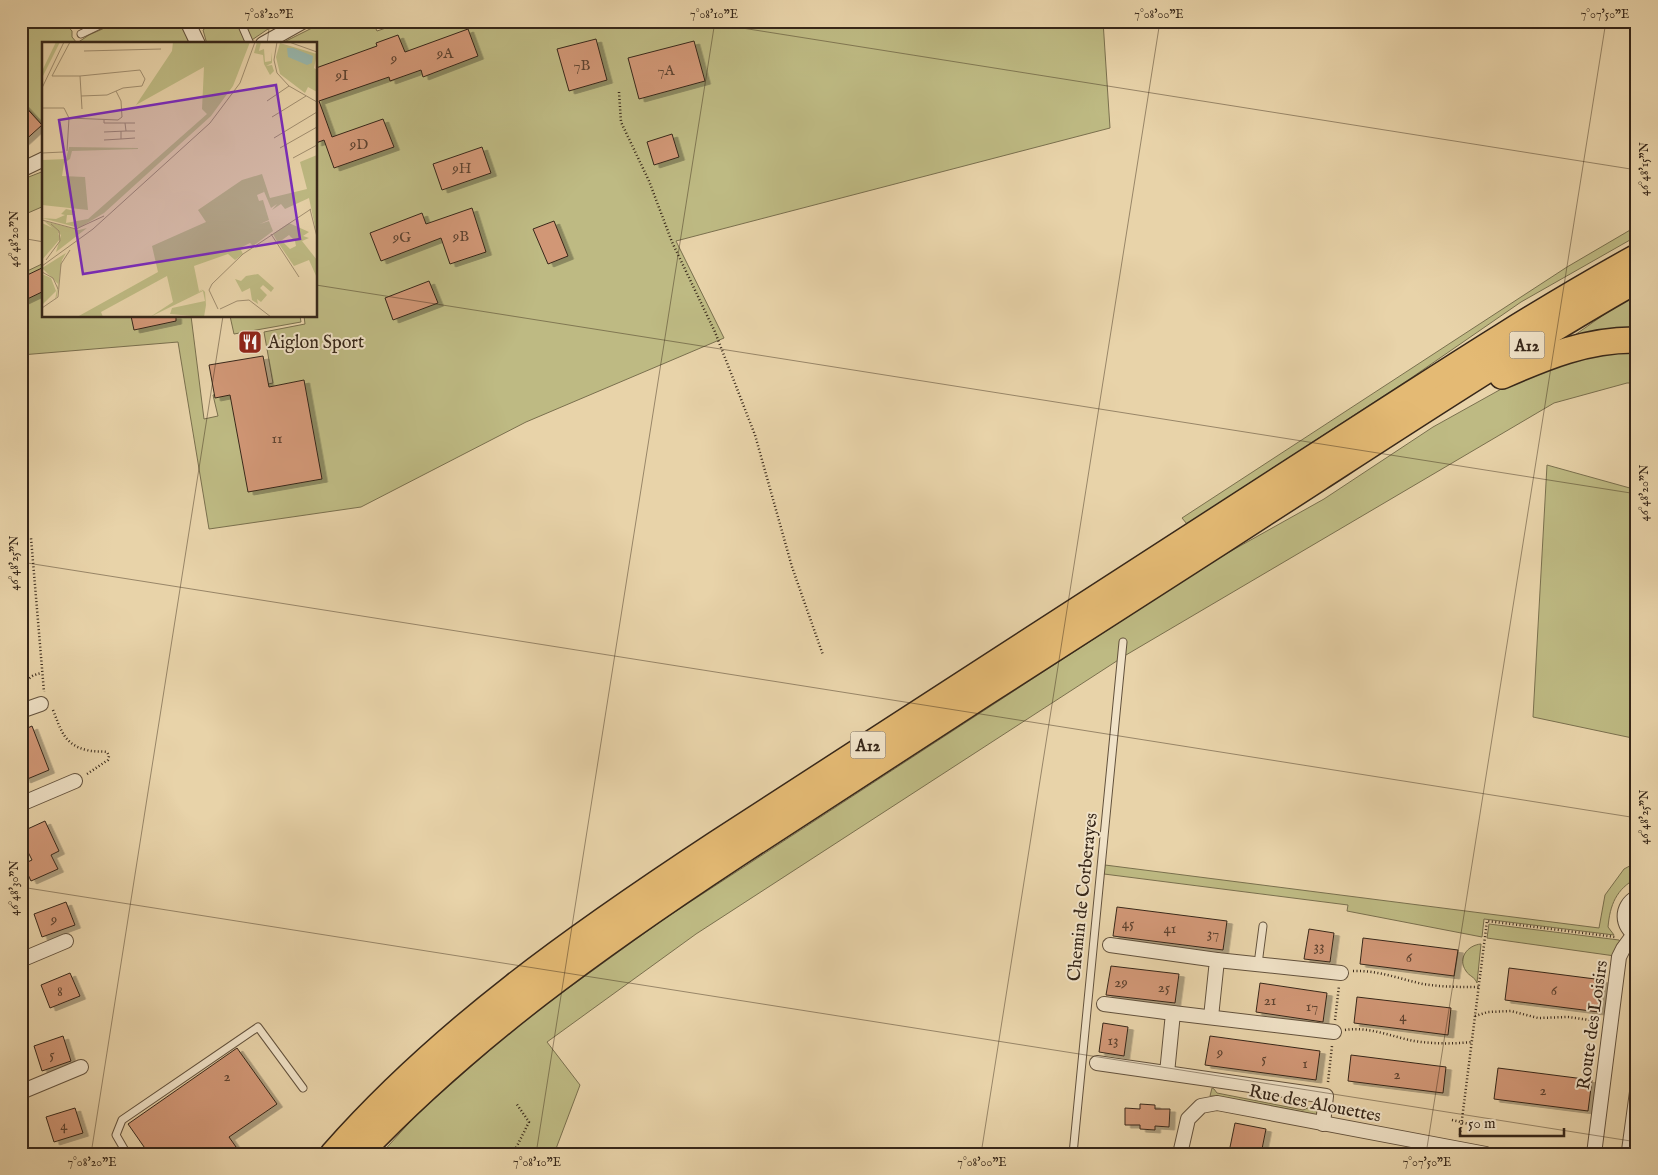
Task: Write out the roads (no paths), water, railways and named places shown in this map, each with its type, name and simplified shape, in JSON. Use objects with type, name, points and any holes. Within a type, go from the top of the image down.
[{"type":"highway","name":"A12","points":[[333,1154],[390,1094],[446,1043],[533,972],[622,907],[1408,396],[1637,257]]},
{"type":"highway","name":"A12","points":[[360,1154],[431,1082],[487,1033],[544,988],[610,940],[756,841],[1420,413],[1637,280]]},
{"type":"highway","points":[[1420,413],[1544,357],[1590,344],[1617,340],[1637,340]]},
{"type":"street","points":[[187,21],[197,42]]},
{"type":"street","points":[[267,42],[304,21]]},
{"type":"street","points":[[21,170],[42,160]]},
{"type":"street","points":[[21,804],[75,781]]},
{"type":"street","points":[[1633,938],[1624,917],[1628,904],[1637,897]]},
{"type":"street","name":"Route des Loisirs","points":[[1594,1154],[1620,957],[1633,938]]},
{"type":"street","points":[[21,960],[66,941]]},
{"type":"street","points":[[1110,945],[1217,960],[1341,973]]},
{"type":"street","points":[[1211,1018],[1217,960]]},
{"type":"street","points":[[1104,1004],[1334,1032]]},
{"type":"street","points":[[1167,1073],[1173,1013]]},
{"type":"street","points":[[1097,1063],[1326,1096],[1323,1124]]},
{"type":"street","points":[[21,1092],[82,1067]]},
{"type":"street","name":"Rue des Alouettes","points":[[1180,1154],[1188,1119],[1201,1106],[1217,1103],[1481,1153]]},
{"type":"lane","points":[[81,34],[108,21]]},
{"type":"lane","points":[[240,21],[249,42]]},
{"type":"lane","name":"Chemin de Corberayes","points":[[1073,1154],[1123,642]]},
{"type":"lane","points":[[1258,964],[1263,926]]},
{"type":"lane","points":[[127,1154],[116,1135],[122,1120],[258,1027],[303,1088]]},
{"type":"lane","points":[[1625,1154],[1637,1066]]},
{"type":"place","name":"Aiglon Sport","points":[[250,342]]}]
